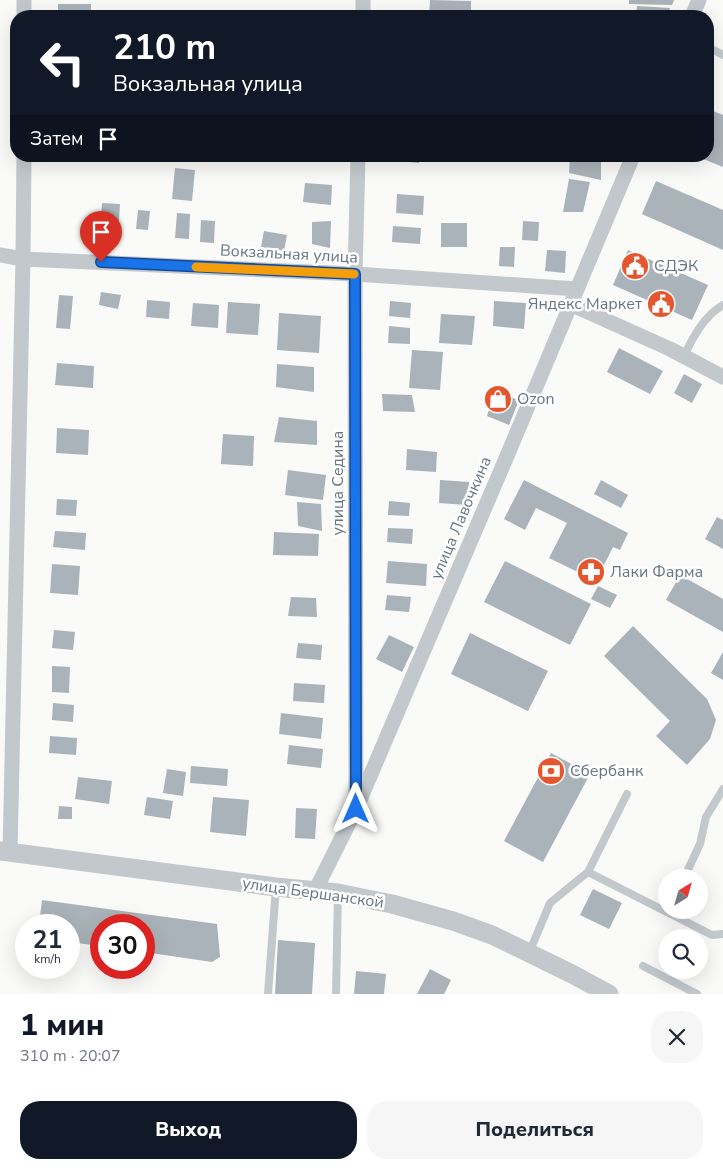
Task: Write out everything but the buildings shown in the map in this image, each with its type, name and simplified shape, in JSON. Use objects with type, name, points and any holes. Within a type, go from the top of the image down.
[{"type":"street","points":[[5,852],[23,259],[24,162]]},
{"type":"street","name":"улица Седина","points":[[356,809],[355,274],[358,162]]},
{"type":"street","name":"улица Лавочкина","points":[[315,891],[356,809],[630,162]]},
{"type":"street","name":"Вокзальная улица","points":[[0,255],[23,259],[355,274],[577,289]]},
{"type":"street","points":[[570,304],[684,356],[723,377]]},
{"type":"street","name":"улица Бершанской","points":[[5,852],[276,887],[338,893],[392,904],[453,921],[492,935],[607,993]]},
{"type":"lane","points":[[684,356],[692,339],[704,322],[723,305]]},
{"type":"lane","points":[[688,869],[700,844],[706,817],[723,789]]},
{"type":"lane","points":[[529,953],[550,903],[588,872],[626,794]]},
{"type":"lane","points":[[588,872],[658,907]]},
{"type":"lane","points":[[268,994],[276,887]]},
{"type":"lane","points":[[336,994],[338,893]]},
{"type":"lane","points":[[681,919],[712,936],[723,934]]},
{"type":"lane","points":[[643,966],[697,994]]},
{"type":"slow traffic","points":[[196,267],[354,274]]},
{"type":"place","name":"СДЭК","points":[[635,266]]},
{"type":"place","name":"Яндекс Маркет","points":[[661,304]]},
{"type":"place","name":"Ozon","points":[[498,399]]},
{"type":"place","name":"Лаки Фарма","points":[[591,572]]},
{"type":"place","name":"Сбербанк","points":[[551,771]]},
{"type":"route","points":[[101,262],[355,274],[356,809]]}]
